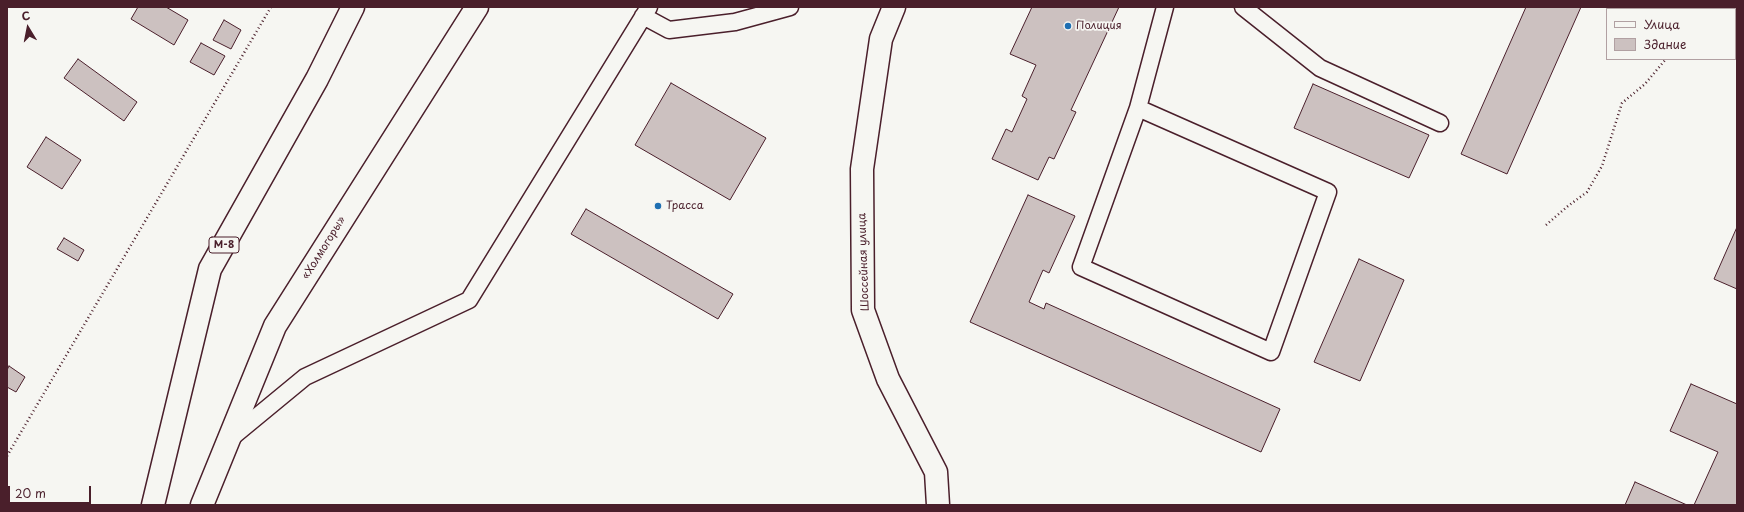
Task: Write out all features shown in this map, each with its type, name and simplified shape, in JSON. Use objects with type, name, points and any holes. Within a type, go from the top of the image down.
[{"type":"main road","name":"М-8","points":[[153,505],[210,269],[317,79],[353,7]]},
{"type":"main road","name":"«Холмогоры»","points":[[202,505],[275,326],[477,7]]},
{"type":"main road","name":"Шоссейная улица","points":[[894,7],[881,39],[862,169],[863,310],[888,379],[936,472],[938,505]]},
{"type":"lane","points":[[230,439],[305,377],[469,300],[646,12],[669,30],[735,22],[790,7]]},
{"type":"lane","points":[[1138,108],[1328,192],[1271,352],[1081,267],[1138,108],[1165,7]]},
{"type":"lane","points":[[1243,7],[1320,68],[1440,123]]},
{"type":"path","points":[[7,456],[271,7]]},
{"type":"path","points":[[1546,225],[1587,192],[1602,166],[1622,103],[1645,84],[1665,60]]},
{"type":"building","points":[[138,7],[166,7],[188,20],[174,45],[131,19]]},
{"type":"building","points":[[1032,7],[1119,7],[1071,110],[1076,112],[1054,159],[1049,157],[1038,180],[992,159],[1006,129],[1012,132],[1027,99],[1022,96],[1036,65],[1010,54]]},
{"type":"building","points":[[1526,7],[1581,7],[1507,174],[1461,154]]},
{"type":"building","points":[[1704,7],[1737,7],[1737,22],[1736,8]]},
{"type":"building","points":[[224,20],[241,30],[231,49],[213,40]]},
{"type":"building","points":[[201,43],[225,56],[214,75],[190,62]]},
{"type":"building","points":[[78,59],[137,102],[124,121],[64,78]]},
{"type":"building","points":[[671,83],[766,138],[730,200],[635,145]]},
{"type":"building","points":[[1313,84],[1429,135],[1409,178],[1294,128]]},
{"type":"building","points":[[46,137],[81,160],[62,189],[27,167]]},
{"type":"building","points":[[1028,195],[1075,216],[1049,273],[1043,270],[1029,302],[1044,309],[1046,303],[1280,409],[1261,452],[970,322]]},
{"type":"building","points":[[586,209],[733,294],[718,319],[571,234]]},
{"type":"building","points":[[1737,227],[1737,289],[1714,279]]},
{"type":"building","points":[[64,238],[84,250],[78,261],[57,249]]},
{"type":"building","points":[[1359,259],[1404,280],[1360,381],[1314,362]]},
{"type":"building","points":[[9,366],[25,377],[16,392],[7,387],[7,370]]},
{"type":"building","points":[[1691,384],[1737,404],[1737,505],[1694,505],[1718,452],[1670,431]]},
{"type":"building","points":[[1635,482],[1687,505],[1625,505]]},
{"type":"place","name":"Полиция","points":[[1068,26]]},
{"type":"place","name":"Трасса","points":[[658,206]]}]
